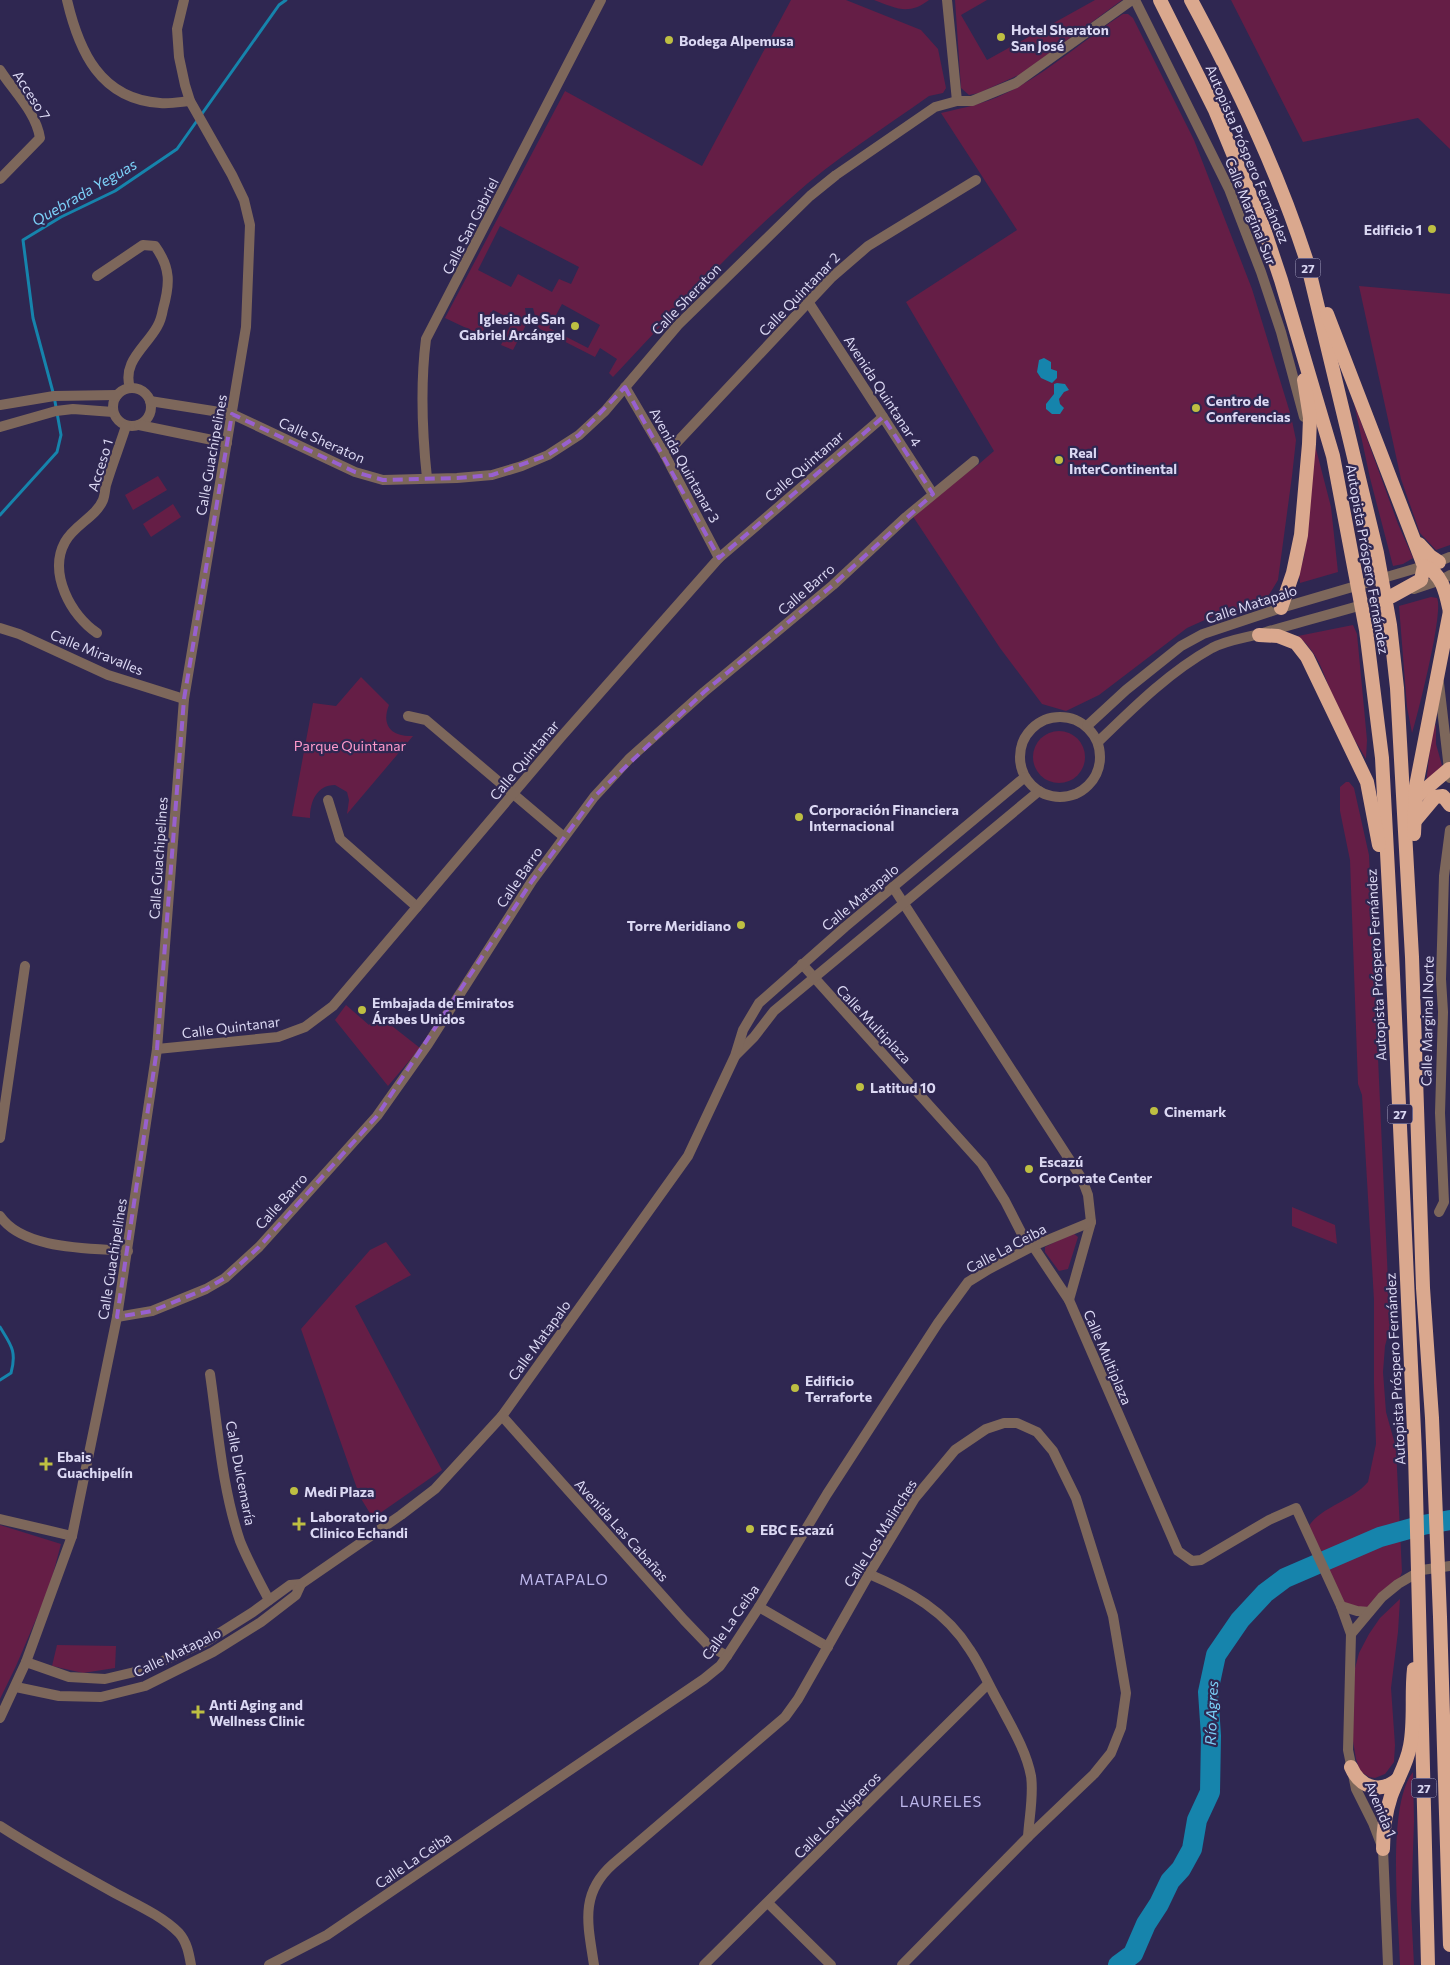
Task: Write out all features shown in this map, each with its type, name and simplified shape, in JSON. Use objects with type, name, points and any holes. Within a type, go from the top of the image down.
[{"type":"highway","name":"Autopista Próspero Fernández","points":[[1160,0],[1214,110],[1264,229],[1282,280],[1333,456],[1366,630],[1382,758],[1390,909],[1415,1461],[1428,1965]]},
{"type":"highway","name":"Autopista Próspero Fernández","points":[[1192,0],[1222,58],[1284,197],[1306,262],[1377,553],[1390,625],[1397,688],[1412,957],[1423,1288],[1434,1459],[1441,1640],[1450,1945]]},
{"type":"highway","points":[[1306,262],[1424,566],[1421,580],[1392,596]]},
{"type":"highway","points":[[1281,608],[1294,573],[1301,535],[1310,418],[1306,388],[1282,280]]},
{"type":"highway","points":[[1414,538],[1430,556],[1444,560]]},
{"type":"highway","points":[[1412,957],[1415,798],[1450,611],[1445,578],[1424,566]]},
{"type":"highway","points":[[1259,634],[1278,636],[1296,643],[1307,657],[1367,782],[1390,909]]},
{"type":"highway","points":[[1415,798],[1450,774]]},
{"type":"highway","points":[[1414,822],[1435,797],[1442,796],[1450,805]]},
{"type":"highway","points":[[1383,1849],[1386,1812],[1411,1745],[1412,1687],[1420,1626]]},
{"type":"highway","points":[[1441,1640],[1450,1714]]},
{"type":"highway","points":[[1351,1767],[1354,1776],[1360,1782],[1376,1788],[1393,1784],[1399,1778]]},
{"type":"street","points":[[67,0],[72,21],[88,59],[105,82],[134,98],[160,103],[190,101]]},
{"type":"street","name":"Calle Guachipelines","points":[[0,1718],[26,1662],[72,1536],[117,1317],[156,1049],[184,699],[246,327],[250,225],[244,200],[190,101],[179,57],[177,29],[184,0]]},
{"type":"street","name":"Calle San Gabriel","points":[[427,478],[421,429],[423,359],[426,339],[601,0]]},
{"type":"street","points":[[947,0],[957,101]]},
{"type":"street","name":"Calle Sheraton","points":[[150,401],[232,414],[355,472],[383,480],[492,475],[522,466],[548,455],[579,435],[605,411],[678,325],[810,196],[836,175],[941,104],[972,101],[1016,82],[1134,0]]},
{"type":"street","name":"Calle Marginal Sur","points":[[1134,0],[1229,189],[1261,272],[1281,332],[1306,422],[1309,444]]},
{"type":"street","name":"Acceso 7","points":[[0,70],[31,112],[38,126],[40,138],[0,179]]},
{"type":"street","name":"Calle Quintanar 2","points":[[665,455],[831,278],[868,246],[976,180]]},
{"type":"street","points":[[97,276],[142,245],[155,246],[162,255],[168,274],[169,288],[161,318],[131,365],[127,378],[130,388]]},
{"type":"street","name":"Avenida Quintanar 4","points":[[810,302],[933,494]]},
{"type":"street","name":"Avenida Quintanar 3","points":[[624,387],[665,455],[719,558]]},
{"type":"street","points":[[139,425],[149,416],[150,401],[138,389],[130,388],[123,390],[117,395],[112,406],[118,421],[126,426],[139,425],[227,443]]},
{"type":"street","points":[[0,405],[54,396],[117,395]]},
{"type":"street","points":[[0,427],[56,411],[73,409],[113,412]]},
{"type":"street","name":"Calle Quintanar","points":[[156,1049],[278,1037],[305,1027],[333,1006],[514,793],[719,558],[883,417]]},
{"type":"street","name":"Acceso 1","points":[[97,633],[84,623],[65,594],[60,566],[61,553],[65,542],[78,525],[89,518],[104,499],[105,487],[126,426]]},
{"type":"street","name":"Calle Barro","points":[[117,1317],[152,1312],[206,1289],[225,1278],[259,1247],[377,1116],[428,1044],[532,881],[594,797],[630,758],[704,692],[833,585],[933,494],[974,461]]},
{"type":"street","name":"Calle Matapalo","points":[[1086,726],[1126,690],[1181,646],[1203,634],[1281,608],[1444,560]]},
{"type":"street","name":"Calle Matapalo","points":[[1098,742],[1136,704],[1191,661],[1213,648],[1232,640],[1392,596],[1445,578]]},
{"type":"street","name":"Calle Miravalles","points":[[0,628],[19,634],[108,675],[184,699]]},
{"type":"street","points":[[1438,670],[1450,774]]},
{"type":"street","points":[[408,716],[426,720],[564,836]]},
{"type":"street","points":[[1062,716],[1075,719],[1086,726],[1098,742],[1100,763],[1097,773],[1085,789],[1064,797],[1051,796],[1039,791],[1025,777],[1021,767],[1021,750],[1026,735],[1033,726],[1050,717],[1062,716]]},
{"type":"street","name":"Calle Matapalo","points":[[26,1662],[69,1677],[105,1680],[143,1670],[208,1640],[290,1585],[301,1584],[402,1515],[435,1489],[502,1416],[688,1156],[735,1056],[743,1030],[759,1003],[802,964],[1025,777]]},
{"type":"street","name":"Calle Matapalo","points":[[735,1056],[754,1037],[774,1011],[1039,791]]},
{"type":"street","points":[[328,800],[340,838],[418,907]]},
{"type":"street","name":"Calle Marginal Norte","points":[[1439,1212],[1444,1202],[1440,1113],[1443,1012],[1441,970],[1444,876],[1450,830]]},
{"type":"street","points":[[894,887],[1082,1179],[1088,1195],[1092,1222],[1069,1300]]},
{"type":"street","name":"Calle Multiplaza","points":[[802,964],[982,1164],[1005,1201],[1023,1236],[1033,1246],[1069,1300],[1178,1551],[1192,1561],[1201,1560],[1269,1520],[1296,1508],[1341,1606],[1351,1634]]},
{"type":"street","points":[[0,1138],[4,1075],[25,966]]},
{"type":"street","points":[[0,1216],[25,1238],[42,1242],[128,1251]]},
{"type":"street","name":"Calle La Ceiba","points":[[269,1965],[327,1935],[704,1679],[720,1666],[759,1607],[827,1494],[938,1323],[968,1282],[1033,1246],[1092,1222]]},
{"type":"street","name":"Calle Dulcemaría","points":[[210,1374],[224,1474],[234,1519],[248,1558],[269,1600]]},
{"type":"street","name":"Avenida Las Cabañas","points":[[502,1416],[684,1620],[708,1645],[727,1656]]},
{"type":"street","name":"Calle Los Malinches","points":[[594,1965],[588,1926],[588,1906],[594,1886],[599,1878],[785,1716],[798,1699],[869,1574],[915,1498],[955,1450],[986,1429],[1004,1423],[1017,1423],[1037,1432],[1053,1451],[1076,1498],[1113,1616],[1126,1693],[1121,1728],[1111,1753],[1094,1774],[1028,1837],[902,1965]]},
{"type":"street","points":[[0,1519],[72,1536]]},
{"type":"street","points":[[1351,1634],[1382,1597],[1398,1584],[1422,1570],[1450,1566]]},
{"type":"street","points":[[869,1574],[898,1586],[925,1602],[948,1621],[970,1650],[1015,1733],[1031,1777],[1028,1837]]},
{"type":"street","name":"Calle Matapalo","points":[[16,1687],[59,1696],[101,1697],[145,1686],[213,1652],[261,1622],[296,1595],[301,1584]]},
{"type":"street","points":[[1341,1606],[1352,1610],[1369,1612]]},
{"type":"street","points":[[759,1607],[828,1646]]},
{"type":"street","name":"Avenida 1","points":[[1351,1634],[1348,1734],[1351,1767],[1356,1789],[1376,1828],[1383,1849],[1388,1965]]},
{"type":"street","name":"Calle Los Nísperos","points":[[704,1965],[988,1684]]},
{"type":"street","points":[[0,1826],[40,1852],[168,1924],[187,1945],[191,1965]]},
{"type":"street","points":[[768,1903],[831,1965]]},
{"type":"highlighted area","points":[[625,387],[719,558],[883,417],[933,494],[833,585],[704,692],[594,797],[532,881],[377,1116],[259,1247],[225,1278],[206,1289],[152,1311],[117,1317],[157,1049],[184,699],[232,414],[355,472],[383,480],[457,478],[492,475],[548,455],[579,435]]},
{"type":"green space","points":[[791,0],[846,0],[921,30],[938,49],[946,88],[943,93],[929,96],[808,183],[768,218],[723,262],[613,377],[609,373],[617,359],[600,348],[595,357],[538,328],[533,308],[525,308],[527,323],[513,350],[501,345],[513,320],[493,310],[481,335],[445,318],[565,91],[702,166]],"holes":[[[500,226],[579,267],[571,284],[559,279],[552,292],[518,274],[511,287],[478,270]],[[562,304],[600,325],[588,348],[549,328]]]},
{"type":"green space","points":[[874,0],[929,0],[915,8],[902,9]]},
{"type":"green space","points":[[955,0],[987,0],[961,15],[987,60],[1095,0],[1122,0],[1021,74],[979,93],[969,95],[961,88]]},
{"type":"green space","points":[[1231,0],[1450,0],[1450,149],[1418,118],[1303,142]]},
{"type":"green space","points":[[1123,14],[1128,14],[1133,18],[1194,140],[1252,289],[1291,416],[1296,440],[1278,580],[1264,603],[1251,608],[1218,614],[1187,628],[1099,695],[1066,711],[1042,704],[1000,648],[912,515],[939,492],[994,451],[906,302],[1017,230],[941,113],[989,100],[1020,86],[1050,67]]},
{"type":"green space","points":[[1359,286],[1450,294],[1450,545],[1436,550],[1420,533],[1401,479]]},
{"type":"green space","points":[[1354,403],[1398,524],[1413,558],[1403,564],[1393,566],[1370,478]]},
{"type":"green space","points":[[1315,445],[1331,507],[1338,572],[1300,583],[1299,573],[1304,557]]},
{"type":"green space","points":[[158,476],[167,490],[133,510],[125,495]]},
{"type":"green space","points":[[173,504],[181,517],[151,537],[143,524]]},
{"type":"green space","points":[[1431,597],[1437,598],[1437,622],[1412,733],[1407,707],[1399,606]]},
{"type":"green space","points":[[1353,625],[1357,634],[1367,740],[1366,759],[1341,715],[1316,657],[1298,636]]},
{"type":"green space","name":"Parque Quintanar","points":[[361,677],[389,705],[386,718],[390,728],[399,734],[413,736],[347,814],[349,800],[347,792],[335,785],[319,791],[311,806],[310,818],[292,816],[313,703],[336,706]]},
{"type":"green space","points":[[1436,724],[1436,744],[1443,769],[1426,784],[1432,731]]},
{"type":"green space","points":[[1054,731],[1064,731],[1074,735],[1081,742],[1085,757],[1081,772],[1074,779],[1064,783],[1054,783],[1044,779],[1037,772],[1033,762],[1033,752],[1037,742],[1044,735]]},
{"type":"green space","points":[[1349,782],[1354,788],[1369,855],[1390,1327],[1385,1346],[1383,1372],[1386,1412],[1396,1448],[1402,1572],[1391,1589],[1361,1611],[1344,1603],[1308,1527],[1321,1514],[1354,1494],[1368,1482],[1376,1444],[1374,1300],[1362,1095],[1358,1084],[1350,860],[1340,811],[1340,787]]},
{"type":"green space","points":[[346,1005],[369,1025],[378,1015],[420,1048],[388,1086],[335,1020]]},
{"type":"green space","points":[[1292,1207],[1335,1225],[1337,1244],[1292,1226]]},
{"type":"green space","points":[[1073,1233],[1078,1237],[1068,1269],[1059,1271],[1045,1252],[1045,1247]]},
{"type":"green space","points":[[386,1242],[411,1275],[355,1306],[442,1470],[373,1518],[360,1497],[301,1329],[370,1250]]},
{"type":"green space","points":[[0,1525],[61,1544],[49,1589],[0,1699]]},
{"type":"green space","points":[[1400,1599],[1391,1688],[1395,1745],[1394,1762],[1385,1774],[1375,1778],[1369,1777],[1360,1771],[1356,1759],[1351,1729],[1352,1680],[1359,1653],[1369,1634],[1380,1618]]},
{"type":"green space","points":[[57,1645],[116,1646],[115,1668],[83,1673],[52,1666]]},
{"type":"green space","points":[[1413,1772],[1414,1821],[1411,1908],[1414,1965],[1400,1965],[1396,1865],[1397,1836],[1399,1810],[1405,1788]]},
{"type":"water","points":[[1044,358],[1051,362],[1051,369],[1057,371],[1057,378],[1052,383],[1041,378],[1037,372],[1039,360]]},
{"type":"water","points":[[1054,384],[1065,384],[1069,390],[1064,392],[1059,399],[1060,404],[1064,408],[1060,414],[1052,414],[1046,409],[1046,404],[1054,394]]},
{"type":"waterway","name":"Quebrada Yeguas","points":[[0,515],[57,452],[61,435],[54,396],[33,318],[23,240],[61,217],[115,191],[177,149],[279,5],[286,0]]},
{"type":"waterway","name":"Quebrada Yeguas","points":[[0,1327],[12,1348],[13,1354],[11,1373],[0,1380]]},
{"type":"waterway","name":"Río Agres","points":[[1118,1965],[1133,1954],[1146,1924],[1159,1904],[1170,1881],[1181,1869],[1192,1849],[1197,1820],[1210,1792],[1211,1736],[1208,1692],[1216,1655],[1240,1620],[1265,1593],[1285,1578],[1380,1537],[1423,1525],[1450,1520]]},
{"type":"place","name":"Hotel Sheraton San José","points":[[1001,37]]},
{"type":"place","name":"Bodega Alpemusa","points":[[669,40]]},
{"type":"place","name":"Edificio 1","points":[[1432,229]]},
{"type":"place","name":"Iglesia de San Gabriel Arcángel","points":[[575,326]]},
{"type":"place","name":"Centro de Conferencias","points":[[1196,408]]},
{"type":"place","name":"Real InterContinental","points":[[1059,460]]},
{"type":"place","name":"Corporación Financiera Internacional","points":[[799,817]]},
{"type":"place","name":"Torre Meridiano","points":[[741,925]]},
{"type":"place","name":"Embajada de Emiratos Árabes Unidos","points":[[362,1010]]},
{"type":"place","name":"Latitud 10","points":[[860,1087]]},
{"type":"place","name":"Cinemark","points":[[1154,1111]]},
{"type":"place","name":"Escazú Corporate Center","points":[[1029,1169]]},
{"type":"place","name":"Edificio Terraforte","points":[[795,1388]]},
{"type":"place","name":"Ebais Guachipelín","points":[[46,1464]]},
{"type":"place","name":"Medi Plaza","points":[[294,1491]]},
{"type":"place","name":"Laboratorio Clinico Echandi","points":[[299,1524]]},
{"type":"place","name":"EBC Escazú","points":[[750,1529]]},
{"type":"place","name":"Anti Aging and Wellness Clinic","points":[[198,1712]]},
{"type":"district","name":"MATAPALO","points":[[564,1579]]},
{"type":"district","name":"LAURELES","points":[[941,1801]]}]
